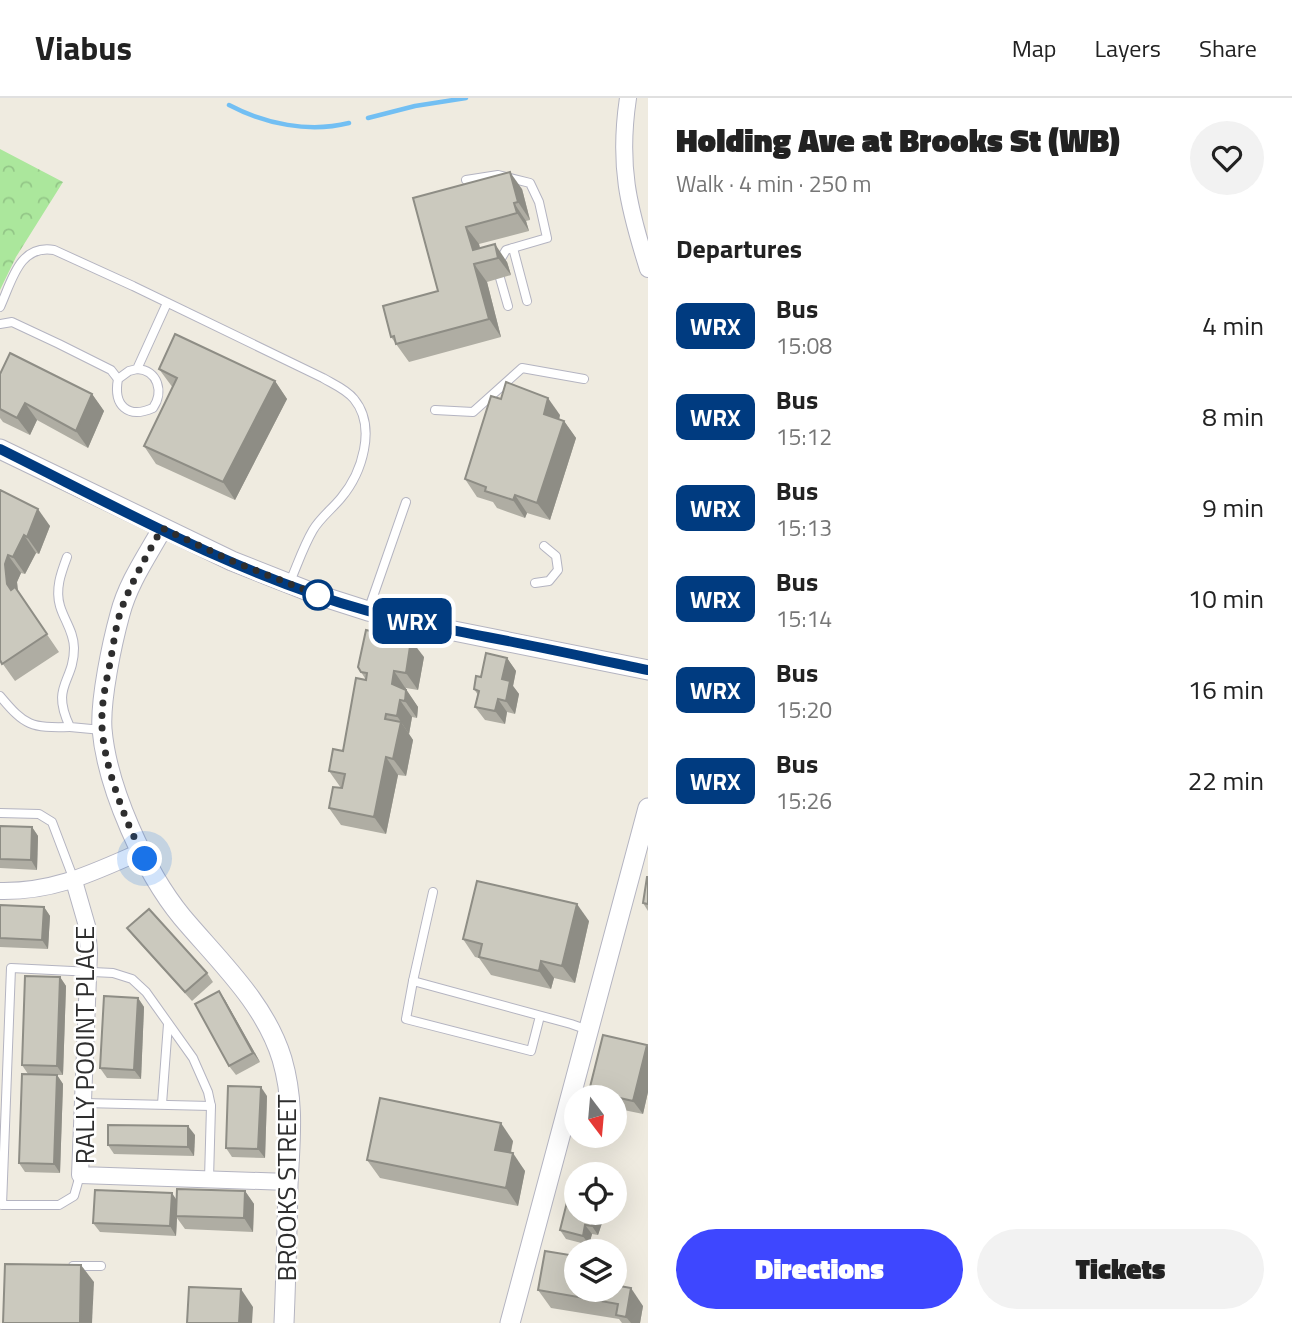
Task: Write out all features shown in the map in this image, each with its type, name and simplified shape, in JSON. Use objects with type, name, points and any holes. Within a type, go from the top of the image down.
[{"type":"street","points":[[628,98],[622,134],[625,178],[631,216],[648,269]]},
{"type":"street","points":[[0,449],[162,528],[289,584],[368,611],[648,670]]},
{"type":"street","name":"BROOKS STREET","points":[[162,528],[140,565],[120,612],[103,699],[102,730],[118,795],[141,852],[180,914],[237,979],[262,1017],[281,1057],[291,1100],[284,1323]]},
{"type":"street","points":[[510,1323],[648,808]]},
{"type":"street","points":[[0,891],[25,892],[74,881],[141,852]]},
{"type":"street","name":"RALLY POOINT PLACE","points":[[74,881],[87,926],[89,970],[80,1175],[288,1182]]},
{"type":"lane","points":[[466,180],[498,175],[530,183],[539,202],[547,238],[506,250],[497,265]]},
{"type":"lane","points":[[0,307],[23,259],[42,248],[61,252],[344,390],[354,399],[363,416],[363,457],[342,497],[313,528],[289,584]]},
{"type":"lane","points":[[513,248],[527,301]]},
{"type":"lane","points":[[500,278],[508,306]]},
{"type":"lane","points":[[137,369],[167,303]]},
{"type":"lane","points":[[0,324],[12,323],[111,370],[118,379],[117,397],[120,405],[127,410],[144,412],[153,408],[160,394],[159,385],[147,370],[129,371],[118,379]]},
{"type":"lane","points":[[435,410],[473,412],[522,368],[584,379]]},
{"type":"lane","points":[[368,611],[406,502]]},
{"type":"lane","points":[[535,583],[549,581],[558,570],[556,556],[544,546]]},
{"type":"lane","points":[[67,557],[58,581],[59,604],[70,627],[74,648],[61,693],[64,714],[70,727]]},
{"type":"lane","points":[[0,696],[19,719],[40,728],[102,730]]},
{"type":"lane","points":[[0,813],[39,814],[52,822],[74,881]]},
{"type":"lane","points":[[433,892],[406,1019],[531,1051],[540,1016]]},
{"type":"lane","points":[[0,968],[113,973],[132,979],[146,992],[193,1058],[208,1091],[211,1106],[209,1179]]},
{"type":"lane","points":[[11,968],[2,1205],[59,1205],[74,1196],[80,1175]]},
{"type":"lane","points":[[413,981],[588,1030]]},
{"type":"lane","points":[[162,1104],[168,1023]]},
{"type":"lane","points":[[83,1103],[211,1106]]},
{"type":"lane","points":[[63,1265],[101,1266]]},
{"type":"green space","points":[[0,149],[63,182],[16,257],[0,290]]},
{"type":"building","points":[[510,172],[518,202],[514,203],[517,213],[466,227],[473,250],[495,244],[498,258],[474,264],[489,319],[396,344],[394,336],[391,337],[383,306],[438,291],[413,198]]},
{"type":"building","points":[[175,334],[275,381],[223,482],[144,446],[177,378],[159,369]]},
{"type":"building","points":[[10,353],[92,394],[76,431],[25,403],[17,418],[0,409],[0,374]]},
{"type":"building","points":[[506,382],[548,398],[544,414],[564,421],[537,503],[515,495],[513,500],[485,491],[486,487],[465,479],[491,396],[501,399]]},
{"type":"building","points":[[0,490],[38,509],[27,537],[24,535],[13,557],[8,555],[5,564],[7,584],[11,590],[15,587],[47,634],[2,664],[0,660]]},
{"type":"building","points":[[366,630],[411,640],[406,673],[394,671],[392,684],[406,690],[405,701],[400,700],[397,716],[386,714],[385,719],[401,722],[393,759],[386,757],[374,817],[329,808],[333,787],[342,788],[345,774],[329,771],[333,749],[343,751],[356,678],[366,680],[367,673],[361,672],[358,667]]},
{"type":"building","points":[[486,653],[507,658],[502,679],[510,681],[506,701],[498,699],[495,711],[475,707],[479,691],[474,689],[476,676],[481,677]]},
{"type":"building","points":[[0,826],[32,827],[31,860],[0,859]]},
{"type":"building","points":[[648,877],[648,904],[643,903]]},
{"type":"building","points":[[477,881],[577,904],[562,966],[541,961],[539,971],[479,957],[482,944],[463,939]]},
{"type":"building","points":[[0,905],[44,907],[42,940],[0,938]]},
{"type":"building","points":[[149,909],[207,973],[185,992],[127,928]]},
{"type":"building","points":[[25,976],[60,977],[57,1066],[22,1065]]},
{"type":"building","points":[[219,991],[253,1053],[229,1066],[195,1004]]},
{"type":"building","points":[[104,996],[138,998],[134,1070],[100,1068]]},
{"type":"building","points":[[603,1035],[647,1045],[633,1101],[627,1100],[627,1085],[590,1085]]},
{"type":"building","points":[[22,1074],[57,1075],[54,1164],[19,1163]]},
{"type":"building","points":[[228,1086],[261,1087],[258,1149],[226,1148]]},
{"type":"building","points":[[380,1098],[501,1123],[495,1150],[513,1153],[506,1188],[367,1160]]},
{"type":"building","points":[[108,1125],[188,1126],[188,1147],[108,1145]]},
{"type":"building","points":[[177,1189],[245,1191],[244,1218],[176,1216]]},
{"type":"building","points":[[95,1190],[172,1193],[170,1226],[93,1223]]},
{"type":"building","points":[[564,1214],[564,1225],[585,1225],[583,1236],[560,1230]]},
{"type":"building","points":[[545,1251],[564,1254],[564,1295],[538,1290]]},
{"type":"building","points":[[5,1264],[81,1265],[80,1323],[3,1323]]},
{"type":"building","points":[[189,1287],[241,1289],[239,1323],[187,1323]]},
{"type":"building","points":[[627,1287],[631,1288],[626,1317],[616,1315],[618,1304],[607,1302],[627,1302]]},
{"type":"waterway","points":[[368,118],[415,106],[466,98]]},
{"type":"waterway","points":[[229,105],[257,117],[288,125],[318,127],[349,123]]},
{"type":"bus line","name":"WRX","points":[[0,449],[232,561],[318,595],[368,611],[439,628],[648,670]]},
{"type":"route","points":[[145,859],[125,816],[115,785],[102,730],[102,718],[103,699],[120,612],[140,565],[162,528],[232,561],[318,595]]}]
